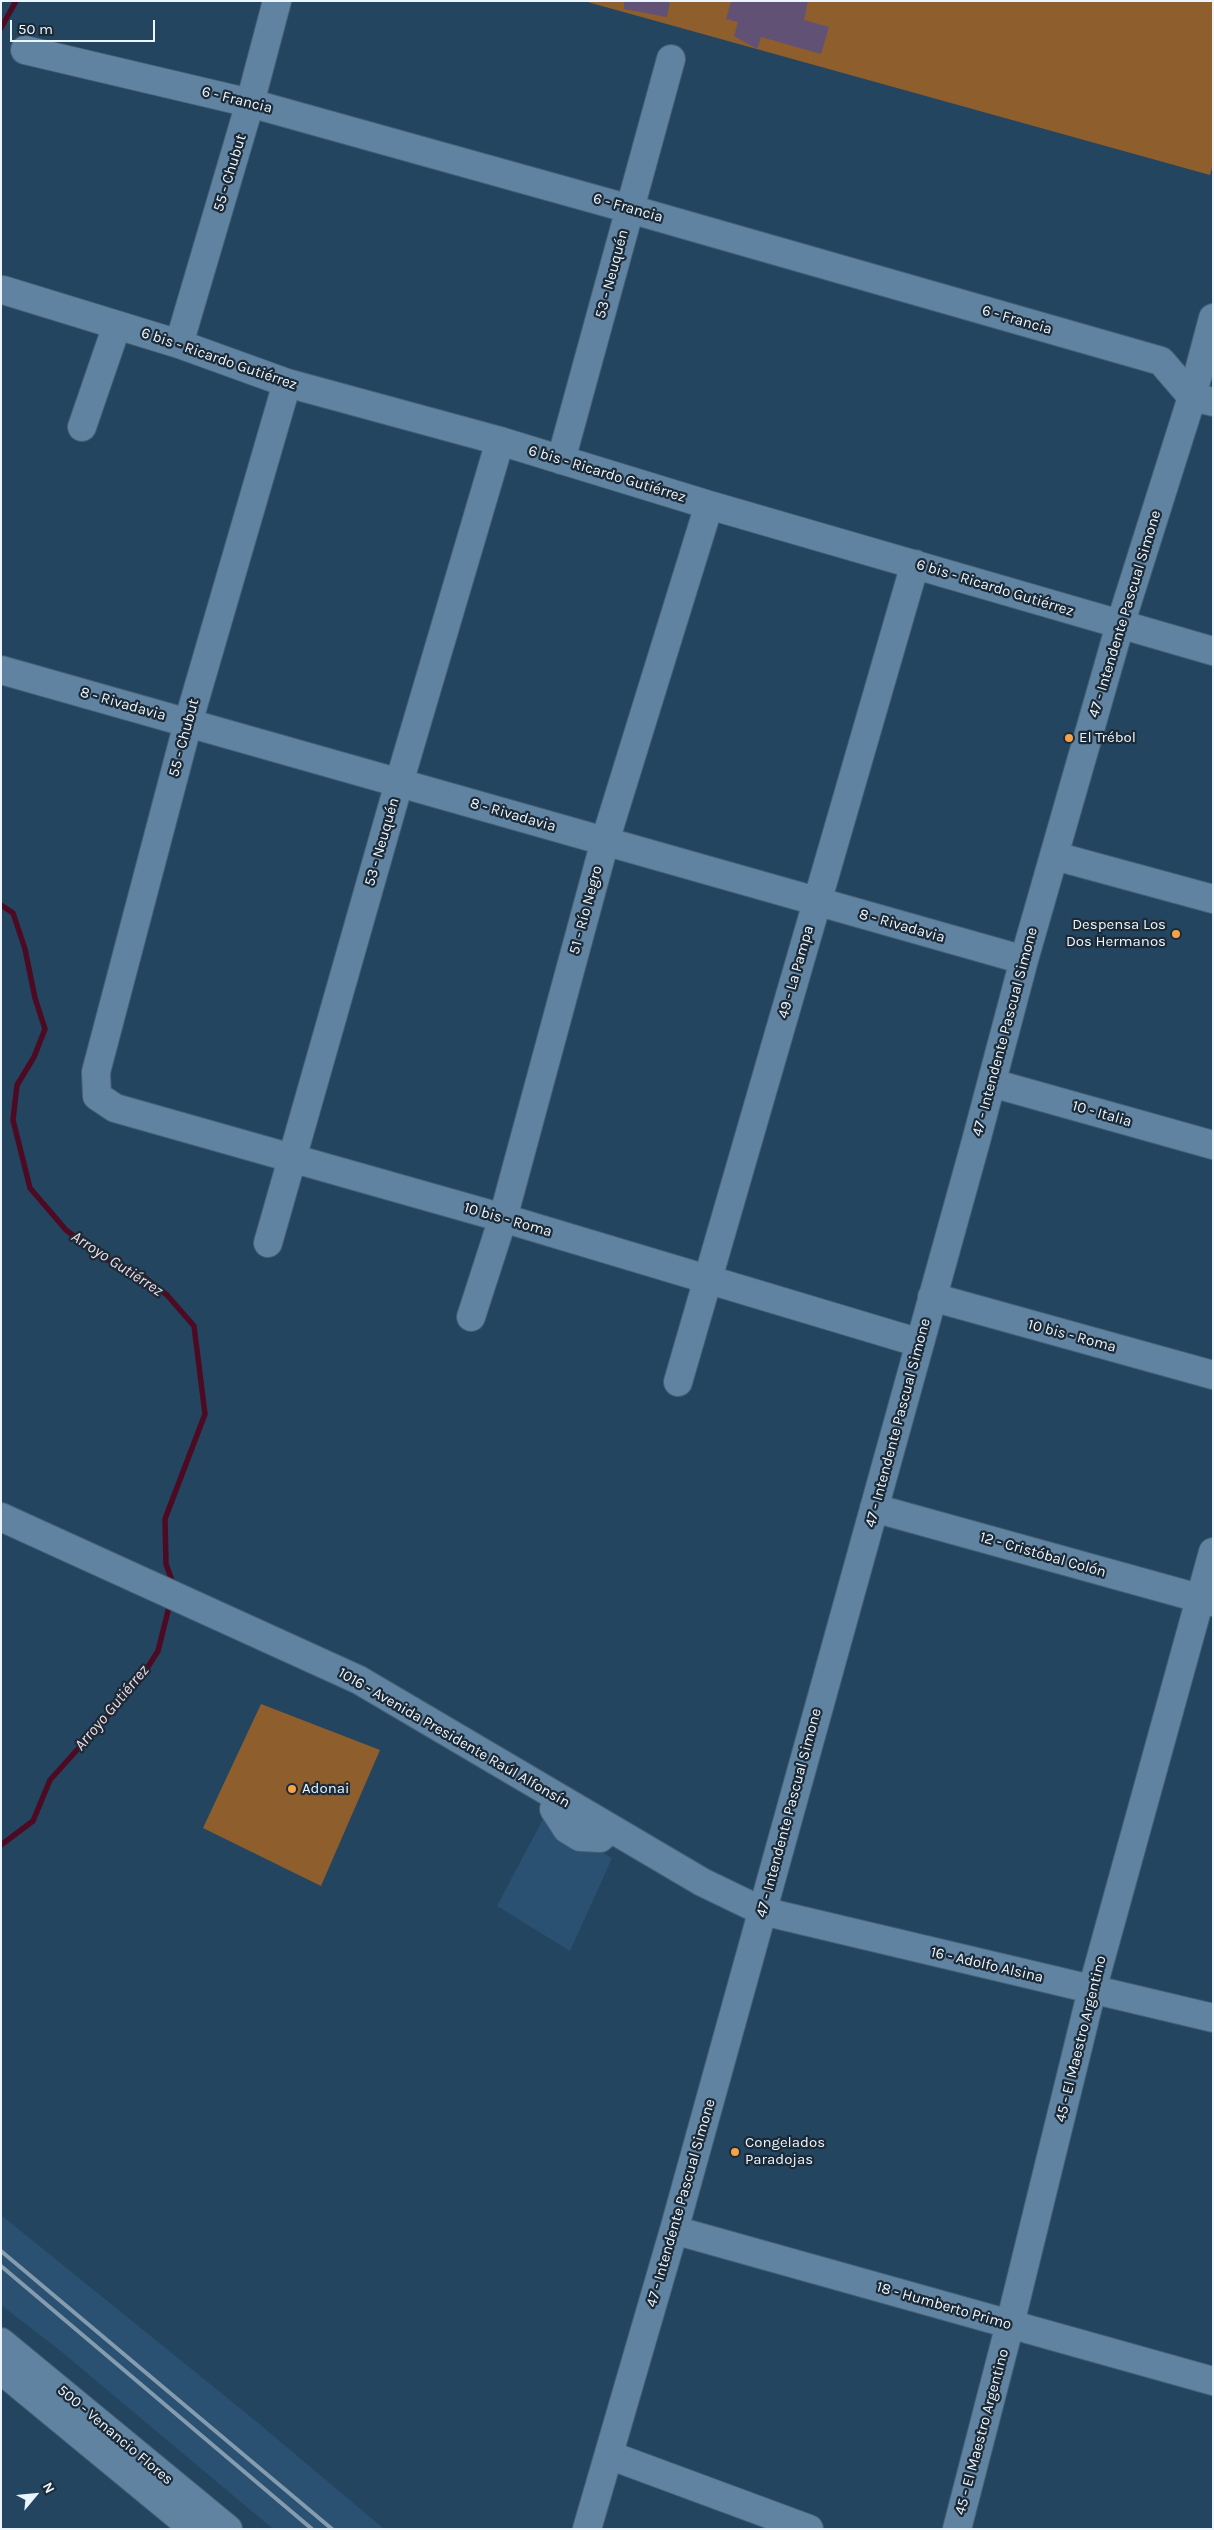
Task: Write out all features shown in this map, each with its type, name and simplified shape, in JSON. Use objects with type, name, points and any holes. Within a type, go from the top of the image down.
[{"type":"street","name":"55 - Chubut","points":[[179,344],[250,103],[277,1]]},
{"type":"street","name":"6 - Francia","points":[[25,50],[250,103],[630,209],[1161,361],[1202,399]]},
{"type":"street","name":"53 - Neuquén","points":[[561,460],[671,59]]},
{"type":"street","name":"6 bis - Ricardo Gutiérrez","points":[[3,290],[179,344],[287,383],[500,441],[708,505],[1213,651]]},
{"type":"street","name":"47 - Intendente Pascual Simone","points":[[587,2529],[674,2230],[992,1083],[1024,960],[1120,625],[1202,399],[1213,318]]},
{"type":"street","points":[[82,427],[116,325]]},
{"type":"street","name":"55 - Chubut","points":[[97,1096],[96,1072],[188,723],[287,383]]},
{"type":"street","name":"53 - Neuquén","points":[[268,1243],[399,782],[500,441]]},
{"type":"street","name":"51 - Río Negro","points":[[470,1317],[502,1218],[605,841],[708,505]]},
{"type":"street","name":"49 - La Pampa","points":[[678,1382],[915,564]]},
{"type":"street","name":"8 - Rivadavia","points":[[1,670],[1024,960]]},
{"type":"street","points":[[1055,856],[1213,899]]},
{"type":"street","name":"10 - Italia","points":[[992,1083],[1213,1145]]},
{"type":"street","name":"10 bis - Roma","points":[[97,1096],[115,1108],[502,1218],[920,1343]]},
{"type":"street","name":"10 bis - Roma","points":[[932,1297],[1213,1375]]},
{"type":"street","name":"12 - Cristóbal Colón","points":[[874,1508],[1207,1600]]},
{"type":"street","name":"1016 - Avenida Presidente Raúl Alfonsín","points":[[1,1517],[359,1680],[702,1882],[762,1911]]},
{"type":"street","name":"45 - El Maestro Argentino","points":[[957,2529],[1010,2324],[1092,1990],[1207,1600],[1213,1552]]},
{"type":"street","name":"16 - Adolfo Alsina","points":[[762,1911],[1213,2018]]},
{"type":"street","name":"18 - Humberto Primo","points":[[674,2230],[1213,2381]]},
{"type":"street","name":"500 - Venancio Flores","points":[[1,2342],[228,2529]]},
{"type":"street","name":"500 - Venancio Flores","points":[[1,2370],[194,2529]]},
{"type":"street","points":[[609,2455],[809,2529]]},
{"type":"shaded area","points":[[584,1],[1213,1],[1213,164],[1210,175]]},
{"type":"shaded area","name":"Adonai","points":[[261,1704],[380,1750],[321,1886],[203,1828]]},
{"type":"shaded area","points":[[543,1819],[612,1858],[570,1951],[497,1906]]},
{"type":"shaded area","points":[[1,2215],[257,2422],[384,2529],[273,2529],[62,2352],[1,2305]]},
{"type":"building","points":[[624,1],[670,1],[667,17],[624,9]]},
{"type":"building","points":[[731,1],[808,1],[804,20],[829,27],[821,54],[761,37],[757,49],[734,36],[738,22],[726,19]]},
{"type":"waterway","name":"Arroyo Gutiérrez","points":[[1,28],[16,1]]},
{"type":"waterway","name":"Arroyo Gutiérrez","points":[[1,905],[13,913],[25,949],[35,998],[45,1029],[34,1057],[17,1085],[13,1120],[30,1188],[66,1230],[103,1258],[140,1274],[167,1295],[194,1326],[205,1414],[165,1519],[166,1564],[174,1586]]},
{"type":"waterway","name":"Arroyo Gutiérrez","points":[[1,1845],[33,1821],[50,1780],[139,1681],[158,1651],[170,1603]]},
{"type":"railway","points":[[1,2251],[332,2529]]},
{"type":"railway","points":[[1,2266],[312,2529]]},
{"type":"place","name":"El Trébol","points":[[1069,738]]},
{"type":"place","name":"Despensa Los Dos Hermanos","points":[[1176,934]]},
{"type":"place","name":"Adonai","points":[[292,1789]]},
{"type":"place","name":"Congelados Paradojas","points":[[735,2152]]}]
